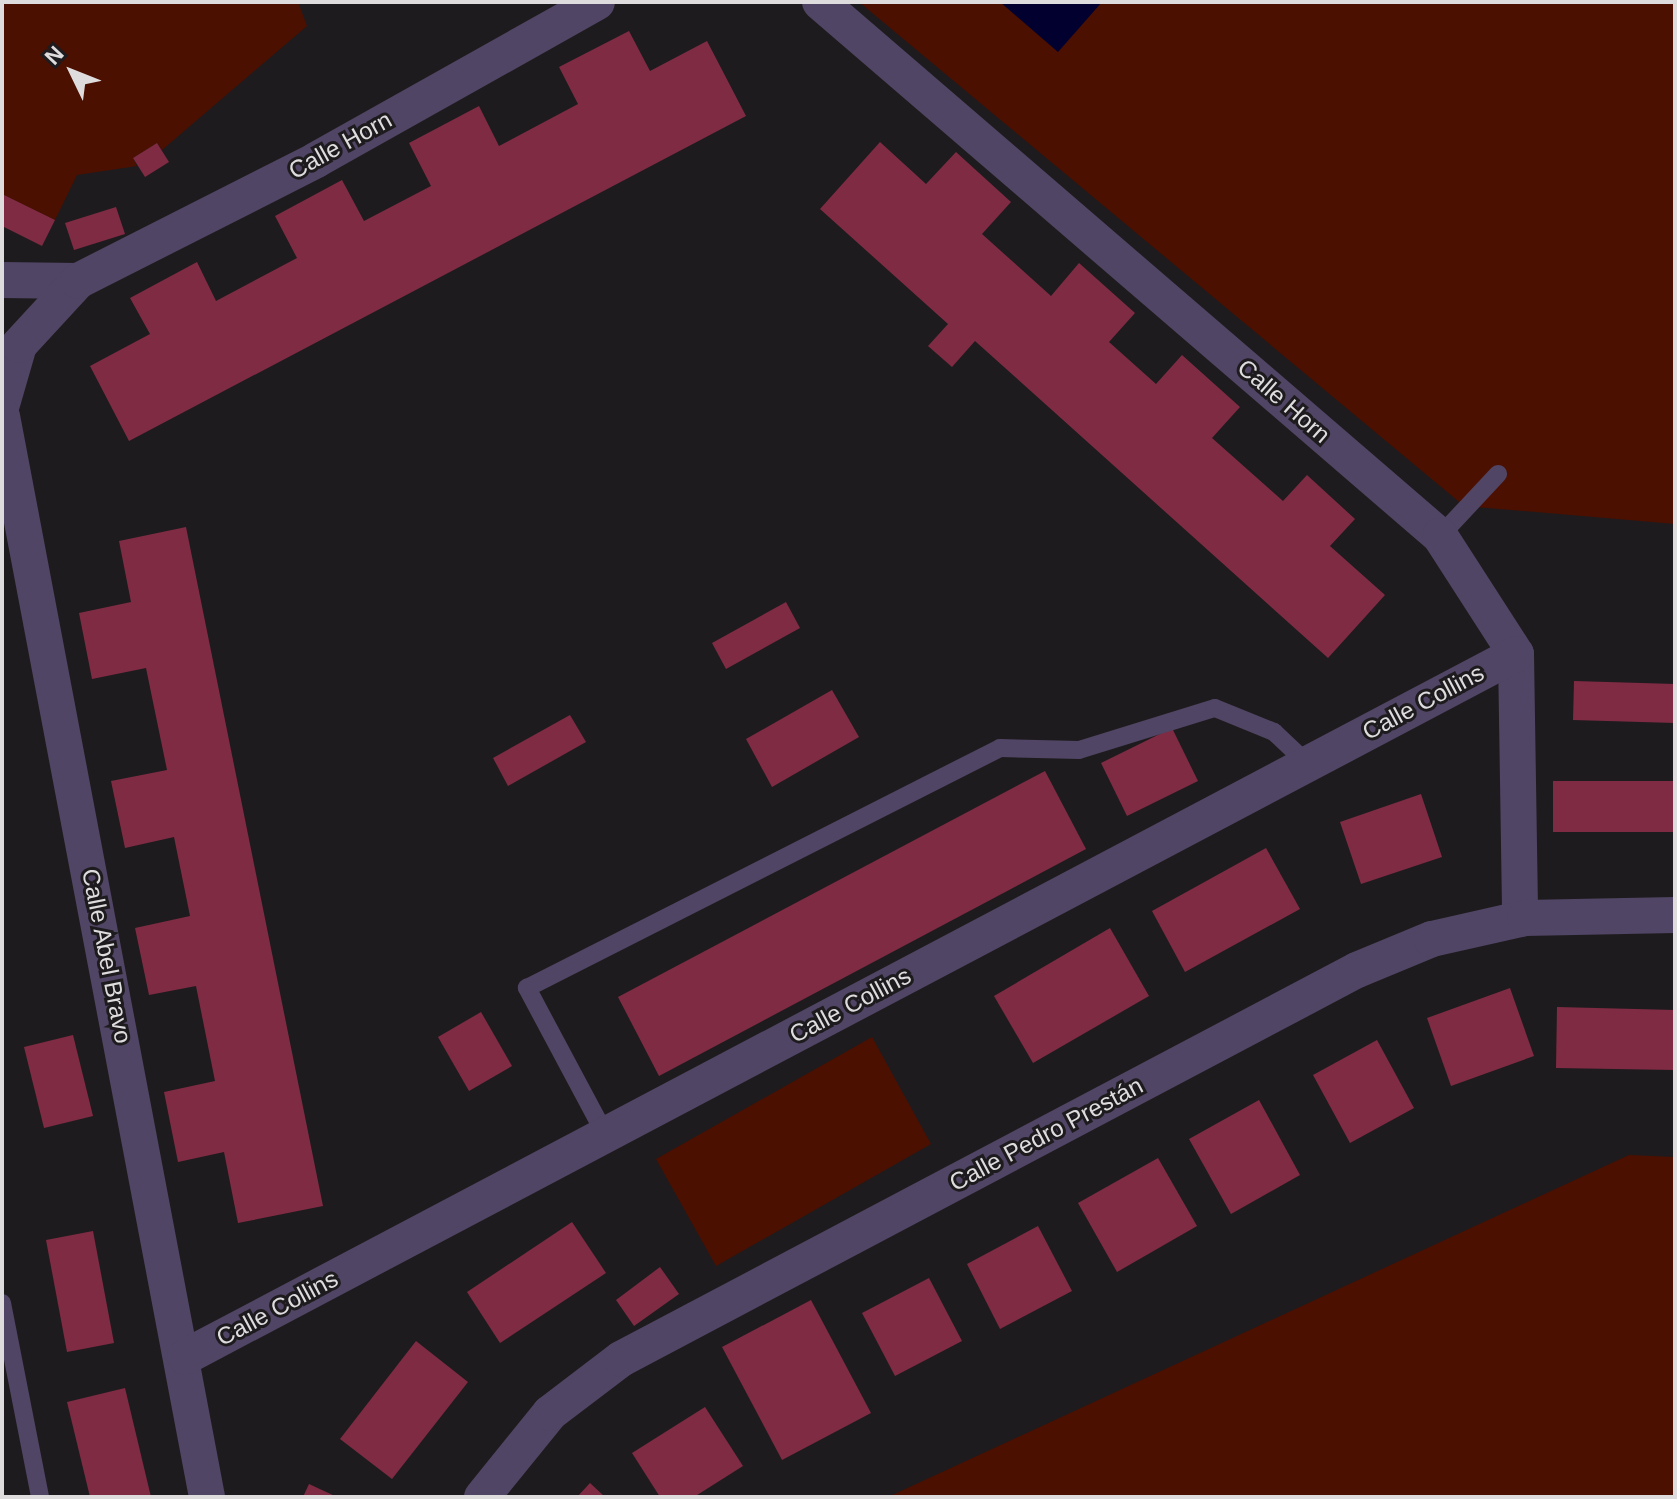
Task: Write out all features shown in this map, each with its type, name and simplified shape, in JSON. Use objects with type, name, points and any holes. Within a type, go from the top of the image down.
[{"type":"street","name":"Calle Horn","points":[[2,404],[19,345],[78,281],[316,160],[597,2]]},
{"type":"street","name":"Calle Horn","points":[[820,2],[1440,536],[1516,654]]},
{"type":"street","name":"Calle Horn","points":[[2,280],[78,281]]},
{"type":"street","name":"Calle Abel Bravo","points":[[2,416],[185,1357],[207,1497]]},
{"type":"street","name":"Calle Collins","points":[[185,1357],[1516,654]]},
{"type":"street","points":[[1516,654],[1520,919]]},
{"type":"street","name":"Calle Pedro Prestán","points":[[482,1497],[550,1413],[621,1359],[1357,970],[1432,939],[1520,919],[1675,915]]},
{"type":"lane","points":[[1440,536],[1498,474]]},
{"type":"lane","points":[[605,1134],[527,988],[1000,748],[1079,750],[1215,708],[1274,732],[1308,764]]},
{"type":"lane","points":[[2,1303],[40,1497]]},
{"type":"shaded area","points":[[2,2],[298,2],[307,26],[162,150],[157,143],[133,158],[137,166],[77,175],[55,220],[2,194]]},
{"type":"shaded area","points":[[859,2],[1675,2],[1675,524],[1464,506]]},
{"type":"shaded area","points":[[1000,2],[1102,2],[1058,52]]},
{"type":"shaded area","points":[[872,1037],[931,1144],[716,1266],[656,1159]]},
{"type":"shaded area","points":[[1629,1155],[1675,1157],[1675,1497],[888,1497]]},
{"type":"building","points":[[629,31],[650,71],[707,41],[746,116],[129,441],[90,366],[150,334],[130,298],[197,262],[216,301],[297,258],[275,216],[342,180],[364,221],[431,186],[409,143],[479,106],[499,146],[578,104],[559,67]]},
{"type":"building","points":[[880,142],[926,184],[956,152],[1011,202],[982,234],[1051,296],[1079,263],[1135,313],[1109,342],[1156,384],[1182,355],[1240,407],[1212,438],[1283,501],[1307,475],[1355,519],[1330,546],[1385,595],[1328,658],[975,341],[952,367],[928,346],[948,324],[820,209]]},
{"type":"building","points":[[157,143],[169,162],[145,177],[133,158]]},
{"type":"building","points":[[2,194],[55,220],[42,246],[2,226]]},
{"type":"building","points":[[116,207],[125,234],[74,250],[65,223]]},
{"type":"building","points":[[186,527],[323,1206],[238,1223],[224,1152],[178,1162],[164,1092],[215,1081],[196,986],[149,995],[135,928],[190,916],[174,837],[125,848],[111,781],[167,770],[146,668],[92,679],[79,613],[131,602],[119,541]]},
{"type":"building","points":[[786,602],[800,628],[726,669],[712,643]]},
{"type":"building","points":[[1574,681],[1675,684],[1675,723],[1573,720]]},
{"type":"building","points":[[832,690],[859,737],[772,787],[746,739]]},
{"type":"building","points":[[570,715],[586,742],[508,786],[493,758]]},
{"type":"building","points":[[1172,728],[1198,781],[1127,816],[1101,763]]},
{"type":"building","points":[[1045,771],[1086,849],[659,1076],[618,997]]},
{"type":"building","points":[[1553,781],[1675,781],[1675,832],[1553,832]]},
{"type":"building","points":[[1421,794],[1442,857],[1361,884],[1340,822]]},
{"type":"building","points":[[1266,848],[1300,909],[1185,972],[1152,911]]},
{"type":"building","points":[[1110,928],[1149,996],[1033,1063],[994,996]]},
{"type":"building","points":[[1510,988],[1534,1056],[1451,1086],[1427,1018]]},
{"type":"building","points":[[1557,1007],[1675,1010],[1675,1070],[1556,1068]]},
{"type":"building","points":[[481,1012],[512,1066],[469,1091],[438,1037]]},
{"type":"building","points":[[73,1035],[93,1116],[44,1128],[24,1047]]},
{"type":"building","points":[[1377,1040],[1414,1108],[1350,1143],[1313,1075]]},
{"type":"building","points":[[1259,1100],[1300,1175],[1231,1214],[1189,1139]]},
{"type":"building","points":[[1158,1158],[1197,1226],[1117,1272],[1078,1203]]},
{"type":"building","points":[[572,1222],[606,1273],[500,1343],[467,1292]]},
{"type":"building","points":[[1038,1226],[1072,1291],[1000,1329],[967,1264]]},
{"type":"building","points":[[93,1231],[114,1343],[67,1352],[46,1240]]},
{"type":"building","points":[[660,1267],[679,1294],[634,1326],[616,1300]]},
{"type":"building","points":[[929,1278],[962,1341],[895,1376],[862,1313]]},
{"type":"building","points":[[811,1300],[871,1413],[782,1460],[722,1347]]},
{"type":"building","points":[[416,1341],[468,1382],[392,1479],[340,1439]]},
{"type":"building","points":[[125,1388],[151,1497],[90,1497],[67,1402]]},
{"type":"building","points":[[705,1407],[743,1466],[694,1497],[660,1497],[632,1453]]},
{"type":"building","points":[[590,1483],[605,1497],[577,1497]]},
{"type":"building","points":[[309,1484],[337,1497],[303,1497]]}]
